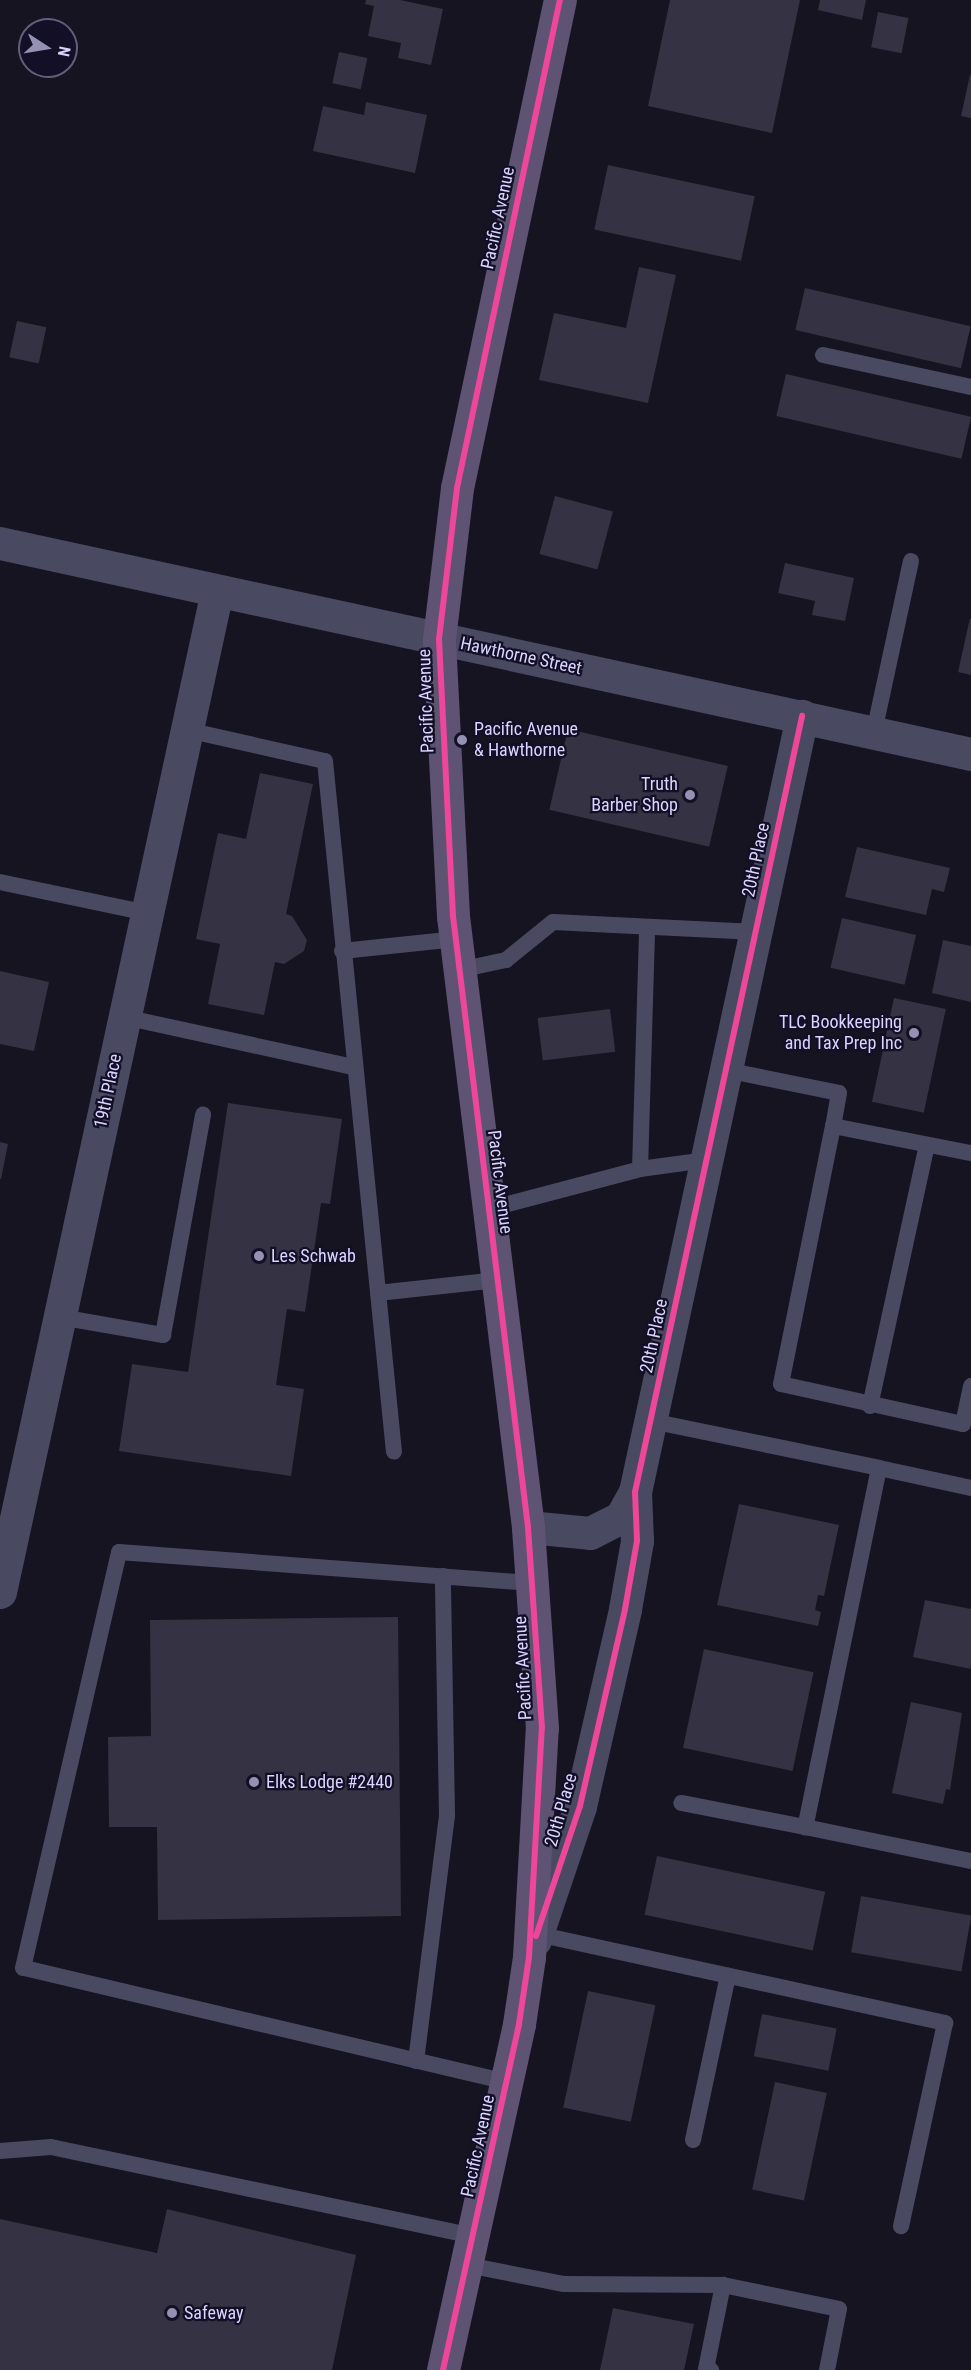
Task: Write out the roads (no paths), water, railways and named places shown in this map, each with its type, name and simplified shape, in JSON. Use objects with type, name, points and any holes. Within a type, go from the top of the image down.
[{"type":"main road","name":"Pacific Avenue","points":[[443,2370],[507,2082],[533,1946],[542,1728],[528,1527],[458,955],[439,639],[457,488],[560,0]]},
{"type":"street","name":"Hawthorne Street","points":[[0,543],[971,754]]},
{"type":"street","name":"19th Place","points":[[0,1592],[217,591]]},
{"type":"street","name":"20th Place","points":[[533,1946],[580,1806],[625,1609],[637,1541],[635,1492],[802,716]]},
{"type":"street","name":"20th Place","points":[[528,1527],[590,1533],[621,1517],[635,1492]]},
{"type":"lane","points":[[823,355],[971,387]]},
{"type":"lane","points":[[874,732],[911,561]]},
{"type":"lane","points":[[187,730],[325,761],[342,951],[394,1452]]},
{"type":"lane","points":[[0,882],[147,913]]},
{"type":"lane","points":[[342,951],[458,955],[506,960],[553,922],[756,932]]},
{"type":"lane","points":[[640,1169],[647,927]]},
{"type":"lane","points":[[124,1017],[354,1067]]},
{"type":"lane","points":[[726,1070],[839,1092],[780,1384],[870,1406],[963,1424],[971,1386]]},
{"type":"lane","points":[[60,1317],[163,1335],[203,1115]]},
{"type":"lane","points":[[833,1126],[971,1153]]},
{"type":"lane","points":[[870,1406],[927,1145]]},
{"type":"lane","points":[[489,1209],[640,1169],[707,1160]]},
{"type":"lane","points":[[378,1293],[497,1280]]},
{"type":"lane","points":[[651,1421],[971,1488]]},
{"type":"lane","points":[[804,1827],[879,1468]]},
{"type":"lane","points":[[507,2082],[23,1968],[118,1552],[533,1583]]},
{"type":"lane","points":[[416,2061],[447,1815],[442,1576]]},
{"type":"lane","points":[[681,1803],[971,1861]]},
{"type":"lane","points":[[533,1946],[728,1976],[945,2023],[901,2226]]},
{"type":"lane","points":[[693,2140],[728,1976]]},
{"type":"lane","points":[[0,2151],[51,2147],[470,2250],[564,2284],[723,2285],[839,2308],[827,2370]]},
{"type":"lane","points":[[711,2370],[706,2369],[723,2285]]},
{"type":"place","name":"Pacific Avenue & Hawthorne","points":[[462,740]]},
{"type":"place","name":"Truth Barber Shop","points":[[690,795]]},
{"type":"place","name":"TLC Bookkeeping and Tax Prep Inc","points":[[914,1033]]},
{"type":"place","name":"Les Schwab","points":[[259,1256]]},
{"type":"place","name":"Elks Lodge #2440","points":[[254,1782]]},
{"type":"place","name":"Safeway","points":[[172,2313]]}]
